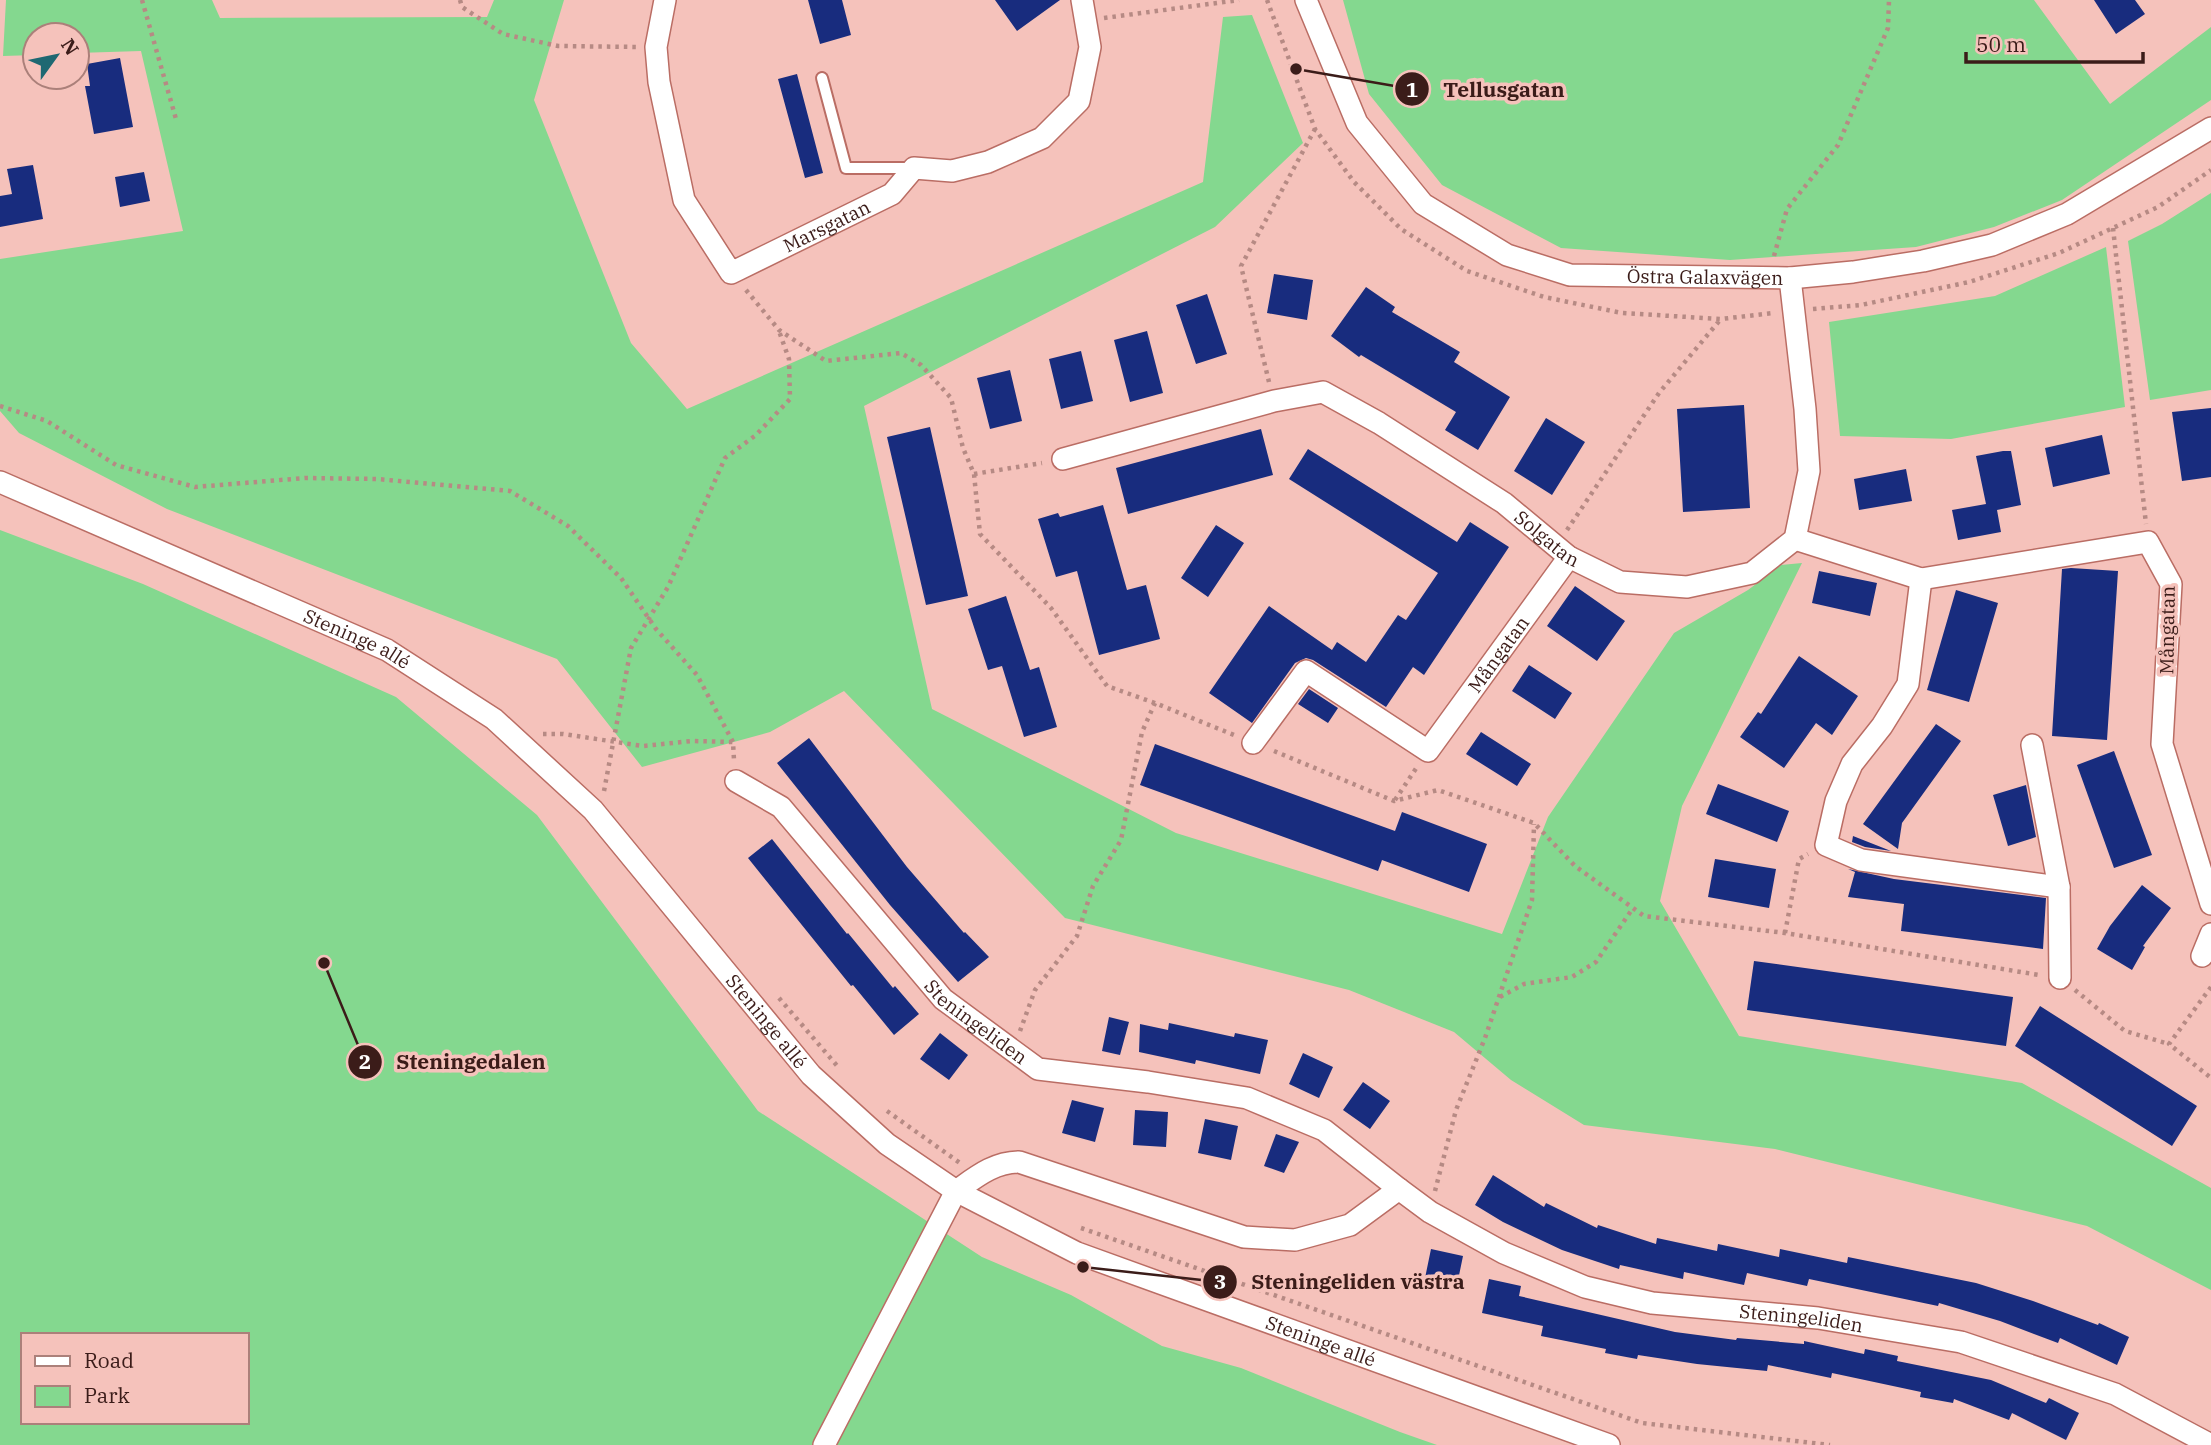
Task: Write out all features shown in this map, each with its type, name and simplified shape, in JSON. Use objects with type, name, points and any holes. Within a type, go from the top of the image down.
[{"type":"street","name":"Marsgatan","points":[[665,0],[656,47],[659,82],[684,200],[732,272],[892,194],[914,168]]},
{"type":"street","name":"Östra Galaxvägen","points":[[1306,0],[1357,123],[1423,204],[1507,255],[1570,275],[1782,278],[1853,272],[1923,261],[1992,245],[2067,214],[2211,128]]},
{"type":"street","points":[[914,168],[952,171],[988,162],[1042,138],[1079,101],[1090,47],[1084,10]]},
{"type":"street","points":[[1782,278],[1794,310],[1805,409],[1808,471],[1795,539],[1921,579],[2148,542]]},
{"type":"street","name":"Solgatan","points":[[1063,459],[1274,401],[1323,393],[1379,423],[1504,503],[1563,551],[1620,582],[1686,587],[1752,573],[1795,539]]},
{"type":"street","name":"Steninge allé","points":[[0,482],[387,650],[494,719],[593,810],[811,1075],[887,1144],[956,1191],[1077,1253],[1609,1445]]},
{"type":"street","name":"Mångatan","points":[[2148,542],[2171,584],[2162,744],[2211,905]]},
{"type":"street","name":"Mångatan","points":[[1428,751],[1563,551]]},
{"type":"street","points":[[1921,579],[1908,684],[1882,726],[1852,764],[1836,801],[1826,845],[1861,860],[2059,887]]},
{"type":"street","points":[[1253,743],[1306,671],[1428,751]]},
{"type":"street","points":[[2032,745],[2059,887],[2060,978]]},
{"type":"street","name":"Steningeliden","points":[[736,781],[781,807],[943,999],[1038,1069],[1148,1082],[1247,1098],[1324,1130],[1430,1212],[1504,1253],[1586,1287],[1652,1303],[1818,1318],[1961,1342],[2115,1394],[2211,1445]]},
{"type":"street","points":[[2202,956],[2211,934]]},
{"type":"street","points":[[824,1445],[956,1191],[1003,1162],[1019,1162],[1244,1237],[1295,1240],[1350,1225],[1399,1189]]},
{"type":"lane","points":[[822,78],[846,168],[914,168]]},
{"type":"path","points":[[142,0],[176,119]]},
{"type":"path","points":[[460,0],[462,7],[503,34],[558,46],[656,47]]},
{"type":"path","points":[[1084,10],[1239,0]]},
{"type":"path","points":[[1267,0],[1315,129],[1354,182],[1401,229],[1467,271],[1544,298],[1622,313],[1721,319],[1861,305],[1969,282],[2059,253],[2158,207],[2211,170]]},
{"type":"path","points":[[1782,278],[1774,250],[1787,209],[1839,145],[1888,28],[1889,0]]},
{"type":"path","points":[[1274,401],[1241,266],[1315,129]]},
{"type":"path","points":[[2113,228],[2148,542]]},
{"type":"path","points":[[1563,551],[1659,393],[1721,319]]},
{"type":"path","points":[[595,784],[604,792],[631,648],[667,587],[725,458],[756,435],[790,399],[789,359],[779,330]]},
{"type":"path","points":[[0,406],[47,421],[117,465],[195,486],[305,478],[377,479],[510,491],[568,526],[621,578],[648,618],[697,676],[733,742],[736,781]]},
{"type":"path","points":[[974,474],[1063,459]]},
{"type":"path","points":[[1012,1052],[1035,989],[1077,936],[1093,886],[1121,840],[1142,732],[1155,703]]},
{"type":"path","points":[[534,725],[551,742]]},
{"type":"path","points":[[543,734],[563,734],[643,747],[692,741],[733,742]]},
{"type":"path","points":[[1394,801],[1428,751]]},
{"type":"path","points":[[1430,1212],[1456,1110],[1532,900],[1534,823]]},
{"type":"path","points":[[1784,933],[1799,859],[1826,845]]},
{"type":"path","points":[[1499,997],[1524,984],[1572,977],[1596,962],[1633,908]]},
{"type":"path","points":[[2211,987],[2169,1044],[2211,1078]]},
{"type":"path","points":[[771,989],[842,1071]]},
{"type":"path","points":[[881,1107],[978,1175]]},
{"type":"path","points":[[1079,1227],[1642,1423],[1830,1445]]},
{"type":"green space","points":[[6,0],[212,0],[220,18],[487,17],[494,0],[564,0],[534,100],[631,343],[687,409],[1203,182],[1223,17],[1252,15],[1303,143],[1215,227],[864,406],[932,709],[1176,833],[1502,934],[1548,817],[1674,633],[1748,590],[1781,565],[1802,563],[1682,806],[1660,901],[1739,1036],[2022,1083],[2211,1188],[2211,1290],[2087,1226],[1775,1149],[1584,1125],[1511,1080],[1454,1032],[1349,990],[1065,918],[844,691],[770,732],[642,767],[557,659],[167,509],[19,433],[0,411],[0,259],[183,231],[141,51],[91,53],[91,21],[21,21],[21,55],[3,56]]},
{"type":"green space","points":[[1343,0],[2034,0],[2110,104],[2211,27],[2211,100],[2062,200],[1994,227],[1916,247],[1730,260],[1561,248],[1442,185],[1369,94]]},
{"type":"green space","points":[[2211,193],[2211,390],[2150,400],[2128,241],[2162,224]]},
{"type":"green space","points":[[2106,247],[2125,407],[1951,439],[1840,436],[1829,322],[1995,296]]},
{"type":"green space","points":[[0,530],[143,584],[396,697],[537,815],[758,1111],[982,1257],[1071,1295],[1162,1346],[1241,1368],[1437,1445],[0,1445]]},
{"type":"building","points":[[808,0],[842,0],[851,35],[820,44]]},
{"type":"building","points":[[995,0],[1060,0],[1017,31]]},
{"type":"building","points":[[2094,0],[2135,0],[2145,14],[2116,34]]},
{"type":"building","points":[[120,58],[133,127],[94,134],[86,91],[91,91],[91,63]]},
{"type":"building","points":[[797,74],[823,173],[805,178],[778,79]]},
{"type":"building","points":[[33,165],[43,219],[0,227],[0,196],[12,194],[7,169]]},
{"type":"building","points":[[144,172],[150,201],[120,207],[115,177]]},
{"type":"building","points":[[1274,274],[1313,280],[1307,320],[1267,313]]},
{"type":"building","points":[[1366,287],[1395,307],[1392,312],[1460,352],[1454,362],[1510,397],[1478,450],[1445,430],[1456,412],[1361,355],[1359,357],[1331,336]]},
{"type":"building","points":[[1207,294],[1227,354],[1196,364],[1176,305]]},
{"type":"building","points":[[1147,331],[1163,393],[1130,402],[1114,340]]},
{"type":"building","points":[[1081,351],[1093,401],[1061,409],[1049,359]]},
{"type":"building","points":[[1010,370],[1022,421],[990,429],[977,378]]},
{"type":"building","points":[[1744,405],[1750,508],[1683,512],[1677,409]]},
{"type":"building","points":[[2211,408],[2211,477],[2182,481],[2172,412]]},
{"type":"building","points":[[1546,418],[1585,442],[1552,495],[1514,471]]},
{"type":"building","points":[[930,427],[968,596],[926,605],[887,437]]},
{"type":"building","points":[[1261,429],[1273,475],[1128,514],[1116,468]]},
{"type":"building","points":[[2102,435],[2110,474],[2053,487],[2045,448]]},
{"type":"building","points":[[1308,449],[1457,542],[1470,522],[1509,547],[1424,675],[1413,667],[1386,707],[1306,658],[1295,663],[1252,723],[1209,693],[1269,606],[1332,650],[1337,642],[1366,662],[1398,615],[1406,620],[1438,573],[1289,479]]},
{"type":"building","points":[[2011,451],[2021,505],[1997,510],[2001,532],[1958,540],[1952,510],[1986,504],[1976,456]]},
{"type":"building","points":[[1906,469],[1912,501],[1859,510],[1854,479]]},
{"type":"building","points":[[1103,505],[1127,590],[1146,585],[1160,639],[1099,655],[1077,571],[1056,577],[1038,519],[1058,513],[1060,517]]},
{"type":"building","points":[[1216,525],[1244,543],[1208,597],[1181,578]]},
{"type":"building","points":[[2062,569],[2118,571],[2107,740],[2052,736]]},
{"type":"building","points":[[1819,571],[1877,583],[1870,616],[1812,603]]},
{"type":"building","points":[[1575,586],[1625,621],[1597,661],[1547,626]]},
{"type":"building","points":[[1956,590],[1998,603],[1969,702],[1927,690]]},
{"type":"building","points":[[1006,596],[1030,670],[1039,667],[1057,727],[1024,737],[1002,666],[988,670],[968,609]]},
{"type":"building","points":[[1799,656],[1858,696],[1832,735],[1816,723],[1784,768],[1740,737],[1758,712],[1761,714]]},
{"type":"building","points":[[1529,665],[1572,693],[1555,719],[1512,691]]},
{"type":"building","points":[[1309,689],[1338,708],[1328,723],[1298,704]]},
{"type":"building","points":[[1936,724],[1961,741],[1902,823],[1898,849],[1863,824]]},
{"type":"building","points":[[1481,732],[1531,764],[1517,786],[1466,754]]},
{"type":"building","points":[[809,738],[907,867],[964,933],[989,957],[958,982],[890,905],[777,763]]},
{"type":"building","points":[[1155,744],[1395,831],[1402,812],[1487,844],[1469,892],[1382,860],[1378,871],[1140,785]]},
{"type":"building","points":[[2114,751],[2152,855],[2114,868],[2077,765]]},
{"type":"building","points":[[1718,784],[1789,811],[1777,842],[1706,814]]},
{"type":"building","points":[[2026,785],[2036,837],[2008,846],[1993,795]]},
{"type":"building","points":[[1853,836],[1891,851],[1852,842]]},
{"type":"building","points":[[772,839],[847,934],[919,1014],[894,1035],[748,858]]},
{"type":"building","points":[[1715,859],[1776,869],[1769,908],[1708,897]]},
{"type":"building","points":[[1848,869],[1894,879],[2046,898],[2043,949],[1901,931],[1904,904],[1848,897],[1855,872]]},
{"type":"building","points":[[2142,885],[2171,908],[2143,946],[2145,947],[2132,970],[2097,949],[2110,926]]},
{"type":"building","points":[[1754,961],[2013,997],[2006,1046],[1747,1010]]},
{"type":"building","points":[[2040,1006],[2197,1106],[2172,1146],[2015,1046]]},
{"type":"building","points":[[1109,1017],[1129,1022],[1120,1055],[1102,1051]]},
{"type":"building","points":[[1169,1023],[1234,1037],[1235,1033],[1268,1040],[1260,1074],[1196,1060],[1195,1064],[1139,1052],[1140,1024],[1168,1030]]},
{"type":"building","points":[[940,1033],[968,1055],[949,1080],[920,1059]]},
{"type":"building","points":[[1303,1053],[1333,1067],[1319,1098],[1289,1084]]},
{"type":"building","points":[[1363,1082],[1390,1101],[1370,1129],[1343,1110]]},
{"type":"building","points":[[1072,1100],[1104,1108],[1095,1142],[1062,1133]]},
{"type":"building","points":[[1135,1110],[1168,1112],[1166,1147],[1133,1145]]},
{"type":"building","points":[[1205,1119],[1238,1126],[1231,1160],[1198,1153]]},
{"type":"building","points":[[1276,1134],[1299,1142],[1284,1173],[1264,1166]]},
{"type":"building","points":[[1493,1175],[1544,1207],[1546,1203],[1597,1228],[1598,1225],[1656,1244],[1657,1238],[1717,1251],[1718,1244],[1779,1257],[1780,1249],[1847,1263],[1848,1257],[1976,1283],[2098,1325],[2099,1323],[2129,1337],[2117,1365],[2060,1338],[2058,1343],[2000,1321],[1939,1303],[1938,1306],[1809,1279],[1807,1286],[1747,1273],[1744,1285],[1684,1272],[1683,1279],[1620,1265],[1619,1269],[1562,1250],[1503,1222],[1475,1205]]},
{"type":"building","points":[[1431,1249],[1463,1256],[1456,1290],[1424,1283]]},
{"type":"building","points":[[1489,1279],[1521,1286],[1519,1296],[1675,1332],[1736,1340],[1804,1344],[1804,1341],[1864,1354],[1865,1349],[1898,1356],[1897,1361],[1991,1380],[2046,1403],[2049,1398],[2079,1413],[2066,1440],[2012,1413],[2009,1420],[1954,1399],[1953,1403],[1920,1397],[1921,1392],[1832,1373],[1831,1378],[1768,1365],[1767,1371],[1638,1355],[1637,1359],[1605,1353],[1606,1349],[1541,1336],[1543,1326],[1482,1313]]},
{"type":"place","name":"Tellusgatan","points":[[1296,69]]},
{"type":"place","name":"Steningedalen","points":[[324,963]]},
{"type":"place","name":"Steningeliden västra","points":[[1083,1267]]}]
